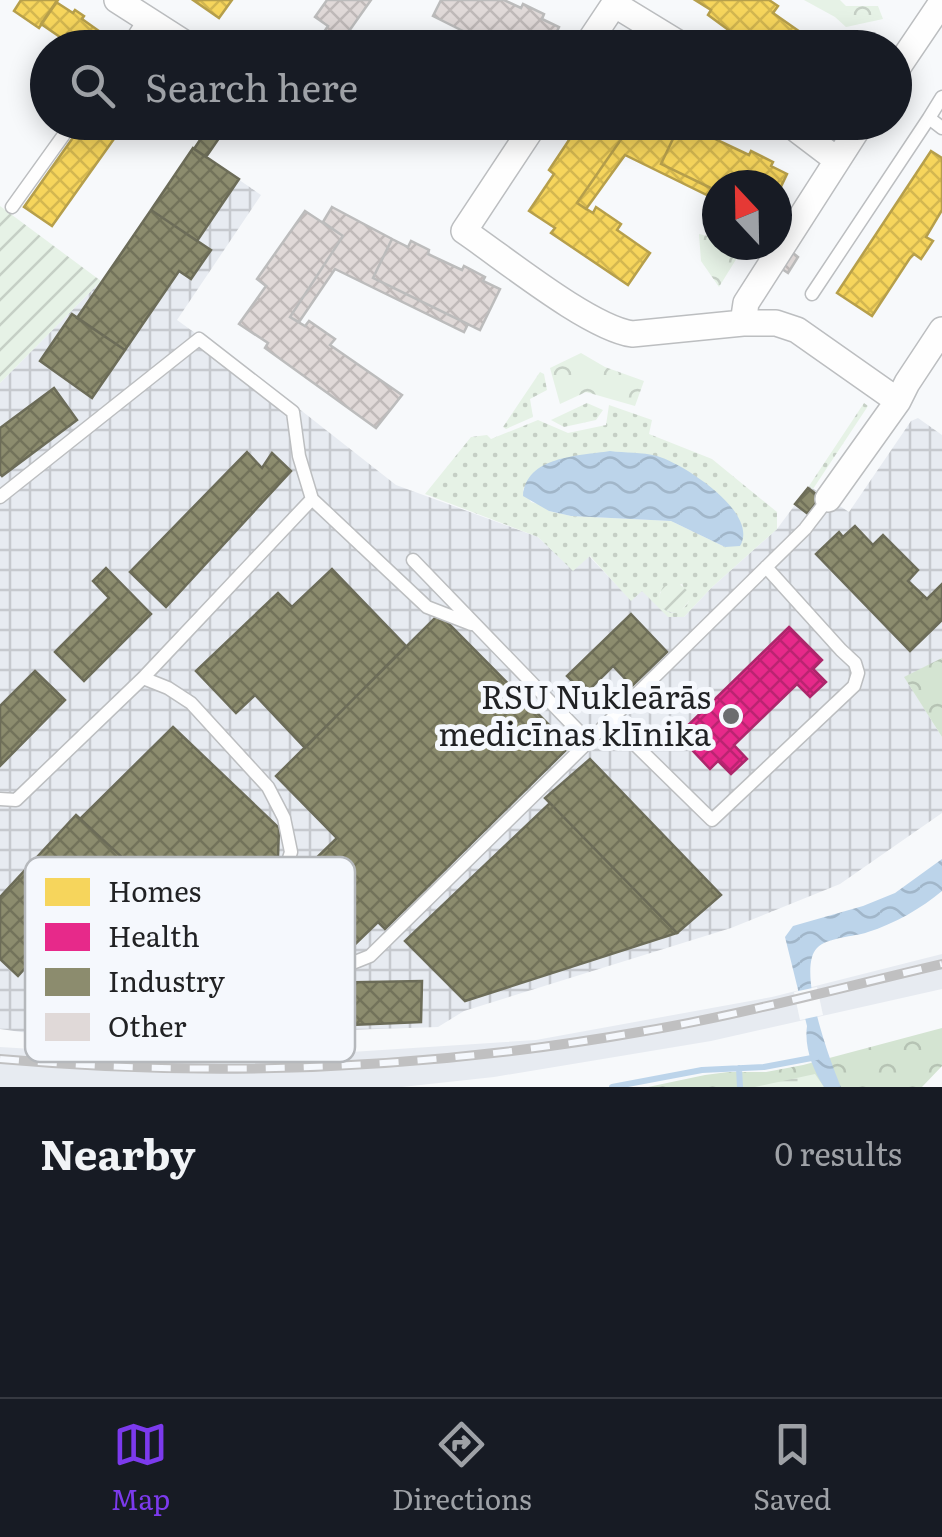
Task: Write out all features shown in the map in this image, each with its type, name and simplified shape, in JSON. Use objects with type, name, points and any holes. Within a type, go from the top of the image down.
[{"type":"street","points":[[117,0],[164,30]]},
{"type":"street","points":[[598,30],[616,2],[659,30]]},
{"type":"street","points":[[912,46],[942,2]]},
{"type":"street","points":[[524,140],[464,230],[560,298],[618,332],[632,334],[776,323],[797,330],[898,401]]},
{"type":"street","points":[[811,140],[837,160]]},
{"type":"street","points":[[743,323],[746,303],[850,140]]},
{"type":"street","points":[[828,499],[898,401],[906,382],[942,330]]},
{"type":"lane","points":[[137,30],[145,18]]},
{"type":"lane","points":[[812,294],[942,98]]},
{"type":"lane","points":[[929,118],[942,128]]},
{"type":"lane","points":[[12,207],[60,140]]},
{"type":"lane","points":[[0,497],[198,339],[293,412],[299,456],[312,499],[427,607],[478,627]]},
{"type":"lane","points":[[0,799],[16,800],[143,678],[312,499]]},
{"type":"lane","points":[[355,962],[370,956],[590,742],[805,529],[828,499]]},
{"type":"lane","points":[[413,560],[590,742]]},
{"type":"lane","points":[[611,721],[712,820],[854,686],[858,673],[855,663],[766,568]]},
{"type":"lane","points":[[143,678],[191,703],[268,787],[284,818],[289,857]]},
{"type":"shaded area","points":[[193,148],[261,195],[177,320],[396,485],[538,537],[573,570],[589,556],[631,600],[641,590],[684,617],[777,529],[809,486],[849,512],[911,421],[918,418],[942,435],[942,658],[905,678],[942,737],[942,813],[840,884],[731,928],[464,1011],[438,1027],[355,1030],[355,857],[25,857],[25,1033],[0,1029],[0,383],[101,281]]},
{"type":"shaded area","points":[[942,954],[942,989],[711,1041],[494,1077],[402,1087],[0,1087],[0,1047],[25,1049],[25,1062],[355,1062],[355,1052],[536,1040],[772,997]]},
{"type":"green space","points":[[804,0],[878,6],[883,19],[846,27]]},
{"type":"green space","points":[[0,206],[101,281],[0,383]]},
{"type":"green space","points":[[699,234],[702,260],[736,260],[719,287],[701,261]]},
{"type":"green space","points":[[581,353],[605,367],[644,381],[635,406],[586,392],[560,404],[550,368]]},
{"type":"green space","points":[[540,372],[544,374],[547,390],[530,399],[533,417],[506,429],[503,427]]},
{"type":"green space","points":[[587,403],[603,410],[596,420],[564,427],[551,420]]},
{"type":"green space","points":[[864,403],[868,406],[813,489],[809,486]]},
{"type":"green space","points":[[609,405],[652,420],[649,434],[712,459],[777,512],[777,529],[684,617],[668,617],[642,591],[631,601],[590,556],[573,571],[538,537],[425,494],[471,437],[487,435],[491,439],[538,420],[568,433],[606,425]],"holes":[[[526,484],[670,521],[571,516],[531,502],[523,490]],[[672,522],[744,540],[725,547]],[[682,584],[689,601],[679,611],[669,612],[662,606],[660,592]]]},
{"type":"green space","points":[[677,582],[688,591],[689,601],[680,612],[665,609],[660,602],[663,587]]},
{"type":"green space","points":[[942,658],[942,737],[904,677]]},
{"type":"green space","points":[[942,1028],[942,1066],[922,1087],[648,1087],[705,1075],[766,1072],[803,1065]]},
{"type":"green space","points":[[815,1074],[824,1087],[755,1087]]},
{"type":"water","points":[[610,451],[657,456],[700,479],[730,505],[739,519],[743,533],[740,546],[725,547],[671,521],[571,516],[549,511],[523,496],[526,483],[543,466],[569,457]]},
{"type":"water","points":[[942,859],[942,891],[926,903],[888,925],[817,948],[810,975],[812,994],[841,1087],[824,1087],[808,1050],[807,1026],[785,937],[793,926],[895,893]]},
{"type":"pier","points":[[817,987],[823,1015],[800,1020],[794,992]]},
{"type":"building: Homes","points":[[21,0],[58,0],[39,28],[14,11]]},
{"type":"building: Homes","points":[[193,0],[232,0],[219,18]]},
{"type":"building: Homes","points":[[695,0],[769,0],[778,6],[773,13],[797,30],[728,30],[708,15],[711,10]]},
{"type":"building: Homes","points":[[56,2],[84,16],[82,19],[98,30],[50,30],[41,24]]},
{"type":"building: Homes","points":[[71,140],[113,140],[52,226],[24,207]]},
{"type":"building: Homes","points":[[569,140],[621,140],[577,203],[593,213],[596,207],[621,224],[617,230],[650,253],[628,285],[551,233],[555,228],[529,211],[554,174],[549,170]]},
{"type":"building: Homes","points":[[621,140],[672,140],[661,164],[702,184],[702,193],[625,155],[586,209],[577,203]]},
{"type":"building: Homes","points":[[672,140],[717,140],[749,155],[751,151],[773,162],[771,166],[779,170],[702,170],[702,184],[661,164]]},
{"type":"building: Homes","points":[[931,151],[942,158],[942,210],[926,237],[933,241],[921,259],[914,254],[910,258],[872,316],[837,293]]},
{"type":"building: Health","name":"RSU Nukleārās medicīnas klīnika","points":[[789,627],[822,660],[813,669],[826,682],[810,697],[797,684],[734,745],[747,759],[731,774],[718,761],[710,769],[678,735]]},
{"type":"building: Industry","points":[[200,140],[218,140],[206,157],[194,149]]},
{"type":"building: Industry","points":[[193,148],[239,179],[197,241],[151,210]]},
{"type":"building: Industry","points":[[151,210],[211,250],[191,279],[179,271],[125,350],[77,318]]},
{"type":"building: Industry","points":[[72,314],[125,350],[92,398],[40,361]]},
{"type":"building: Industry","points":[[54,388],[77,420],[2,476],[0,428]]},
{"type":"building: Industry","points":[[247,452],[262,468],[272,453],[291,471],[166,607],[130,572]]},
{"type":"building: Industry","points":[[808,488],[820,497],[808,514],[795,504]]},
{"type":"building: Industry","points":[[855,526],[873,545],[883,535],[918,570],[908,581],[927,599],[942,584],[942,620],[910,651],[816,554],[839,532],[843,537]]},
{"type":"building: Industry","points":[[106,568],[151,614],[84,681],[55,652],[109,598],[93,581]]},
{"type":"building: Industry","points":[[332,569],[406,646],[305,748],[255,695],[236,713],[196,671],[278,593],[292,607]]},
{"type":"building: Industry","points":[[439,614],[570,746],[385,929],[378,922],[355,944],[355,857],[317,857],[337,838],[276,776]]},
{"type":"building: Industry","points":[[631,614],[667,652],[632,686],[613,666],[585,694],[567,676]]},
{"type":"building: Industry","points":[[35,671],[65,700],[0,766],[0,706]]},
{"type":"building: Industry","points":[[173,727],[279,828],[278,857],[122,857],[80,819]]},
{"type":"building: Industry","points":[[590,759],[721,895],[677,933],[545,798]]},
{"type":"building: Industry","points":[[550,803],[677,933],[465,1001],[405,941]]},
{"type":"building: Industry","points":[[76,815],[122,857],[37,857]]},
{"type":"building: Industry","points":[[25,870],[25,968],[18,976],[0,959],[0,897]]},
{"type":"building: Industry","points":[[422,981],[421,1022],[355,1025],[355,982]]},
{"type":"building: Other","points":[[327,0],[371,0],[350,30],[325,30],[328,26],[315,17]]},
{"type":"building: Other","points":[[441,0],[504,0],[544,14],[542,19],[559,27],[461,30],[433,16]]},
{"type":"building: Other","points":[[332,207],[392,239],[373,278],[468,324],[464,332],[335,269],[299,322],[290,317],[343,236],[323,222]]},
{"type":"building: Other","points":[[305,211],[343,236],[290,317],[305,326],[309,321],[335,339],[330,345],[402,395],[376,428],[265,348],[268,343],[239,324],[266,286],[257,279]]},
{"type":"building: Other","points":[[392,239],[408,247],[411,241],[429,250],[428,254],[485,277],[483,281],[500,289],[480,330],[373,278]]},
{"type":"building: Other","points":[[792,254],[798,257],[788,273],[782,269],[792,260]]},
{"type":"waterway","points":[[612,1087],[702,1070],[764,1067],[817,1057]]},
{"type":"waterway","points":[[739,1068],[740,1087]]},
{"type":"railway","points":[[40,1062],[242,1069],[485,1054],[682,1024],[942,964]]},
{"type":"railway","points":[[0,1059],[25,1061]]},
{"type":"place","name":"RSU Nukleārās medicīnas klīnika","points":[[731,716]]}]
